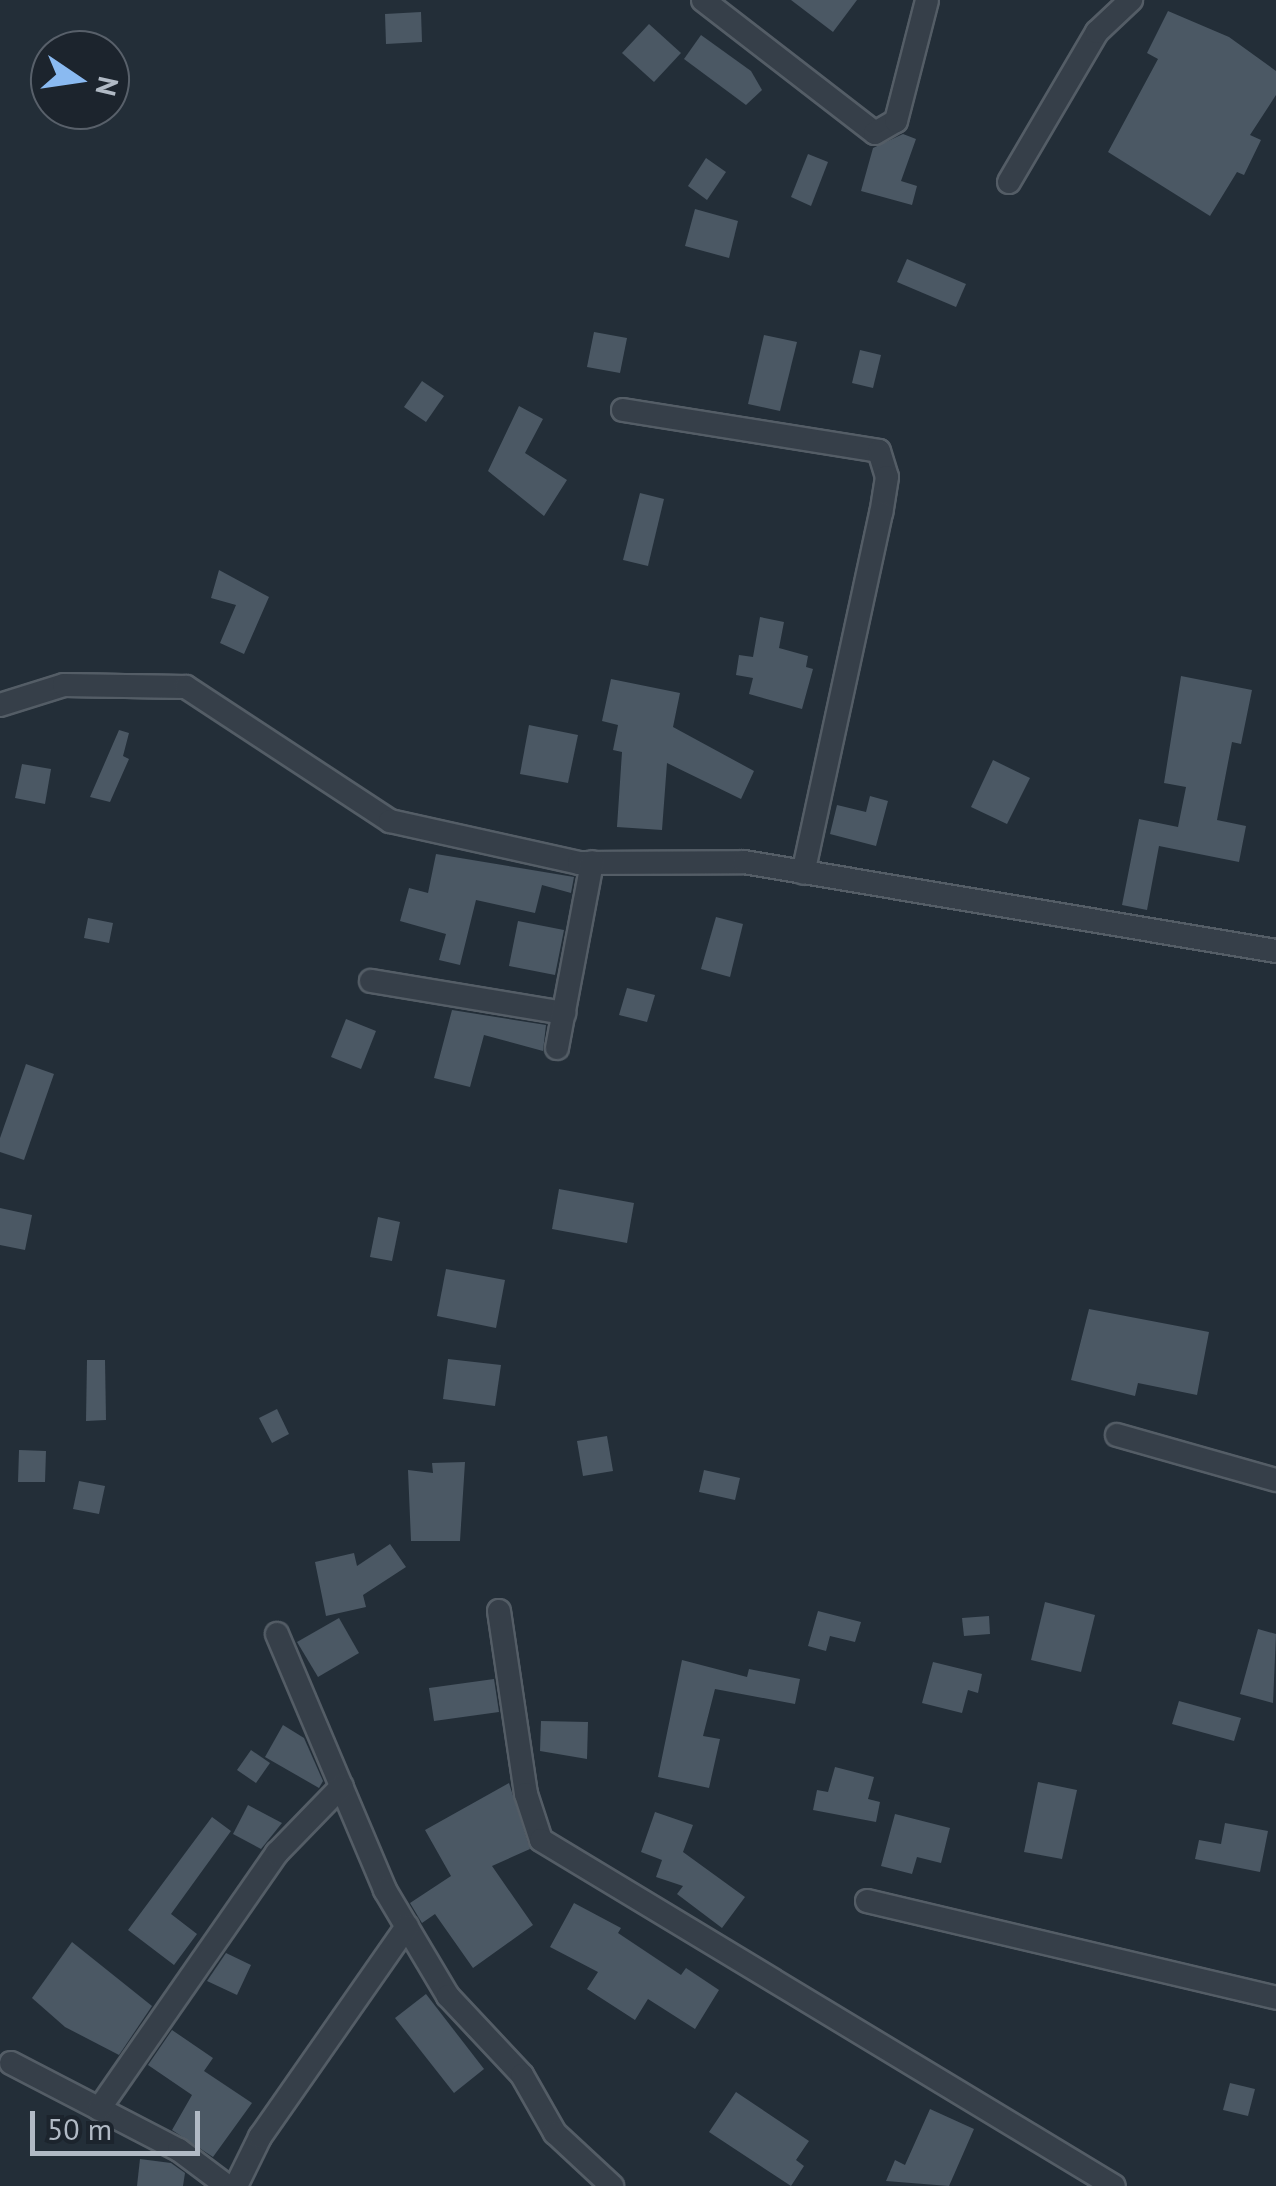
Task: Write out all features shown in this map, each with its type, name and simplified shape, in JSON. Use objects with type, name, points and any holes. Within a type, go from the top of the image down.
[{"type":"street","points":[[702,0],[874,133],[896,121],[928,0]]},
{"type":"street","points":[[1009,182],[1097,32],[1131,0]]},
{"type":"street","points":[[623,410],[879,451],[887,477],[803,872]]},
{"type":"street","points":[[0,705],[64,685],[186,687],[390,821],[592,862],[744,862],[1276,952]]},
{"type":"street","points":[[558,1048],[592,862]]},
{"type":"street","points":[[371,981],[564,1013]]},
{"type":"street","points":[[1117,1435],[1276,1480]]},
{"type":"street","points":[[499,1611],[526,1794],[540,1840],[1114,2186]]},
{"type":"street","points":[[278,1634],[407,1926],[448,1996],[522,2075],[555,2134],[612,2186]]},
{"type":"street","points":[[99,2108],[277,1854],[342,1786]]},
{"type":"street","points":[[867,1901],[1276,1998]]},
{"type":"street","points":[[236,2186],[260,2137],[407,1926]]},
{"type":"street","points":[[10,2063],[179,2150],[227,2186]]},
{"type":"building","points":[[791,0],[857,0],[833,32]]},
{"type":"building","points":[[1168,11],[1229,37],[1276,71],[1276,95],[1250,135],[1261,140],[1244,175],[1237,172],[1210,216],[1108,152],[1158,59],[1147,53]]},
{"type":"building","points":[[421,12],[422,42],[386,44],[385,14]]},
{"type":"building","points":[[649,24],[681,53],[654,82],[622,53]]},
{"type":"building","points":[[701,35],[751,71],[762,90],[746,105],[684,59]]},
{"type":"building","points":[[903,134],[916,139],[901,181],[917,186],[912,205],[861,191],[873,148]]},
{"type":"building","points":[[808,154],[828,162],[811,206],[791,197]]},
{"type":"building","points":[[706,158],[726,172],[707,200],[688,186]]},
{"type":"building","points":[[695,209],[738,221],[729,258],[685,246]]},
{"type":"building","points":[[907,259],[966,284],[956,307],[897,282]]},
{"type":"building","points":[[594,332],[627,338],[620,373],[587,367]]},
{"type":"building","points":[[764,335],[797,342],[780,411],[748,404]]},
{"type":"building","points":[[860,350],[881,355],[873,388],[852,383]]},
{"type":"building","points":[[422,381],[444,396],[426,422],[404,407]]},
{"type":"building","points":[[519,406],[543,419],[525,453],[567,480],[544,516],[488,471]]},
{"type":"building","points":[[640,493],[664,499],[648,566],[623,560]]},
{"type":"building","points":[[219,570],[269,597],[244,654],[220,643],[236,605],[211,598]]},
{"type":"building","points":[[760,617],[784,622],[779,648],[808,656],[806,667],[813,669],[802,709],[749,694],[753,678],[736,675],[739,655],[753,657]]},
{"type":"building","points":[[1181,676],[1252,690],[1241,744],[1232,742],[1217,820],[1246,826],[1239,862],[1159,846],[1147,910],[1122,905],[1139,819],[1178,827],[1186,787],[1164,783]]},
{"type":"building","points":[[611,679],[680,693],[673,727],[754,771],[741,799],[667,763],[662,830],[617,827],[622,752],[613,750],[618,725],[602,721]]},
{"type":"building","points":[[529,725],[578,735],[568,783],[520,774]]},
{"type":"building","points":[[119,730],[129,733],[123,756],[129,759],[110,802],[90,797]]},
{"type":"building","points":[[993,760],[1030,778],[1007,824],[971,807]]},
{"type":"building","points":[[22,764],[51,769],[45,804],[15,798]]},
{"type":"building","points":[[870,796],[888,801],[876,846],[830,834],[837,805],[866,812]]},
{"type":"building","points":[[436,854],[574,877],[571,893],[542,885],[535,913],[476,900],[460,965],[439,960],[446,934],[400,921],[409,888],[428,893]]},
{"type":"building","points":[[716,917],[743,924],[730,977],[701,969]]},
{"type":"building","points":[[88,918],[113,923],[109,943],[84,938]]},
{"type":"building","points":[[518,921],[564,930],[555,975],[509,966]]},
{"type":"building","points":[[627,988],[655,995],[647,1022],[619,1015]]},
{"type":"building","points":[[452,1010],[546,1025],[543,1051],[484,1035],[470,1087],[434,1078]]},
{"type":"building","points":[[346,1019],[376,1031],[361,1069],[331,1057]]},
{"type":"building","points":[[26,1064],[54,1074],[24,1160],[0,1152],[0,1138]]},
{"type":"building","points":[[559,1189],[634,1203],[627,1243],[552,1229]]},
{"type":"building","points":[[0,1208],[32,1215],[25,1250],[0,1245]]},
{"type":"building","points":[[378,1217],[400,1222],[392,1261],[370,1257]]},
{"type":"building","points":[[446,1269],[505,1280],[496,1328],[437,1316]]},
{"type":"building","points":[[1089,1309],[1209,1332],[1197,1395],[1138,1383],[1135,1396],[1071,1380]]},
{"type":"building","points":[[448,1359],[501,1365],[495,1406],[443,1399]]},
{"type":"building","points":[[87,1360],[105,1360],[106,1420],[86,1421]]},
{"type":"building","points":[[277,1409],[289,1434],[272,1443],[259,1418]]},
{"type":"building","points":[[607,1436],[613,1471],[583,1476],[577,1441]]},
{"type":"building","points":[[19,1450],[46,1451],[45,1482],[18,1482]]},
{"type":"building","points":[[465,1462],[460,1541],[411,1541],[408,1470],[433,1473],[432,1463]]},
{"type":"building","points":[[704,1470],[740,1478],[735,1500],[699,1492]]},
{"type":"building","points":[[79,1481],[105,1486],[99,1514],[73,1509]]},
{"type":"building","points":[[390,1544],[406,1567],[363,1595],[366,1607],[326,1616],[315,1562],[354,1553],[357,1566]]},
{"type":"building","points":[[1045,1602],[1095,1615],[1081,1672],[1031,1660]]},
{"type":"building","points":[[818,1611],[861,1622],[855,1642],[830,1636],[826,1651],[808,1646]]},
{"type":"building","points":[[989,1616],[990,1634],[964,1636],[962,1618]]},
{"type":"building","points":[[339,1618],[359,1653],[318,1677],[297,1642]]},
{"type":"building","points":[[1258,1629],[1276,1634],[1273,1703],[1240,1694]]},
{"type":"building","points":[[682,1660],[747,1677],[749,1669],[800,1679],[795,1704],[715,1689],[703,1736],[720,1739],[709,1788],[658,1777]]},
{"type":"building","points":[[933,1662],[982,1674],[978,1693],[968,1690],[962,1713],[922,1703]]},
{"type":"building","points":[[494,1679],[499,1712],[434,1721],[429,1688]]},
{"type":"building","points":[[1179,1701],[1241,1718],[1234,1741],[1172,1724]]},
{"type":"building","points":[[541,1721],[588,1722],[587,1759],[540,1751]]},
{"type":"building","points":[[283,1725],[304,1738],[323,1781],[319,1788],[265,1757]]},
{"type":"building","points":[[251,1750],[270,1763],[256,1783],[237,1770]]},
{"type":"building","points":[[835,1767],[874,1777],[868,1799],[880,1802],[876,1822],[813,1810],[817,1790],[828,1792]]},
{"type":"building","points":[[1038,1782],[1077,1790],[1062,1859],[1024,1852]]},
{"type":"building","points":[[509,1783],[530,1849],[492,1866],[533,1925],[473,1968],[435,1914],[422,1923],[410,1903],[451,1876],[425,1830]]},
{"type":"building","points":[[248,1805],[282,1823],[261,1849],[233,1834]]},
{"type":"building","points":[[655,1812],[693,1825],[683,1852],[745,1897],[722,1928],[677,1894],[683,1886],[656,1877],[662,1860],[641,1852]]},
{"type":"building","points":[[895,1814],[950,1828],[941,1863],[917,1857],[912,1874],[881,1866]]},
{"type":"building","points":[[212,1817],[231,1831],[171,1914],[197,1934],[174,1965],[128,1930]]},
{"type":"building","points":[[1225,1823],[1268,1831],[1260,1872],[1195,1859],[1199,1840],[1221,1844]]},
{"type":"building","points":[[574,1903],[621,1928],[618,1933],[681,1975],[686,1968],[719,1990],[695,2029],[648,1999],[635,2020],[587,1989],[598,1972],[550,1947]]},
{"type":"building","points":[[72,1942],[152,2006],[119,2055],[65,2027],[32,1998]]},
{"type":"building","points":[[226,1953],[251,1965],[237,1995],[207,1981]]},
{"type":"building","points":[[426,1994],[484,2069],[454,2093],[395,2018]]},
{"type":"building","points":[[172,2030],[213,2058],[204,2071],[252,2103],[213,2157],[172,2130],[192,2095],[148,2065]]},
{"type":"building","points":[[1230,2083],[1255,2089],[1248,2116],[1223,2110]]},
{"type":"building","points":[[736,2092],[809,2141],[796,2160],[804,2166],[791,2186],[709,2132]]},
{"type":"building","points":[[930,2109],[974,2129],[949,2186],[886,2181],[895,2160],[905,2165]]},
{"type":"building","points":[[140,2159],[171,2163],[185,2173],[183,2186],[137,2186]]}]
